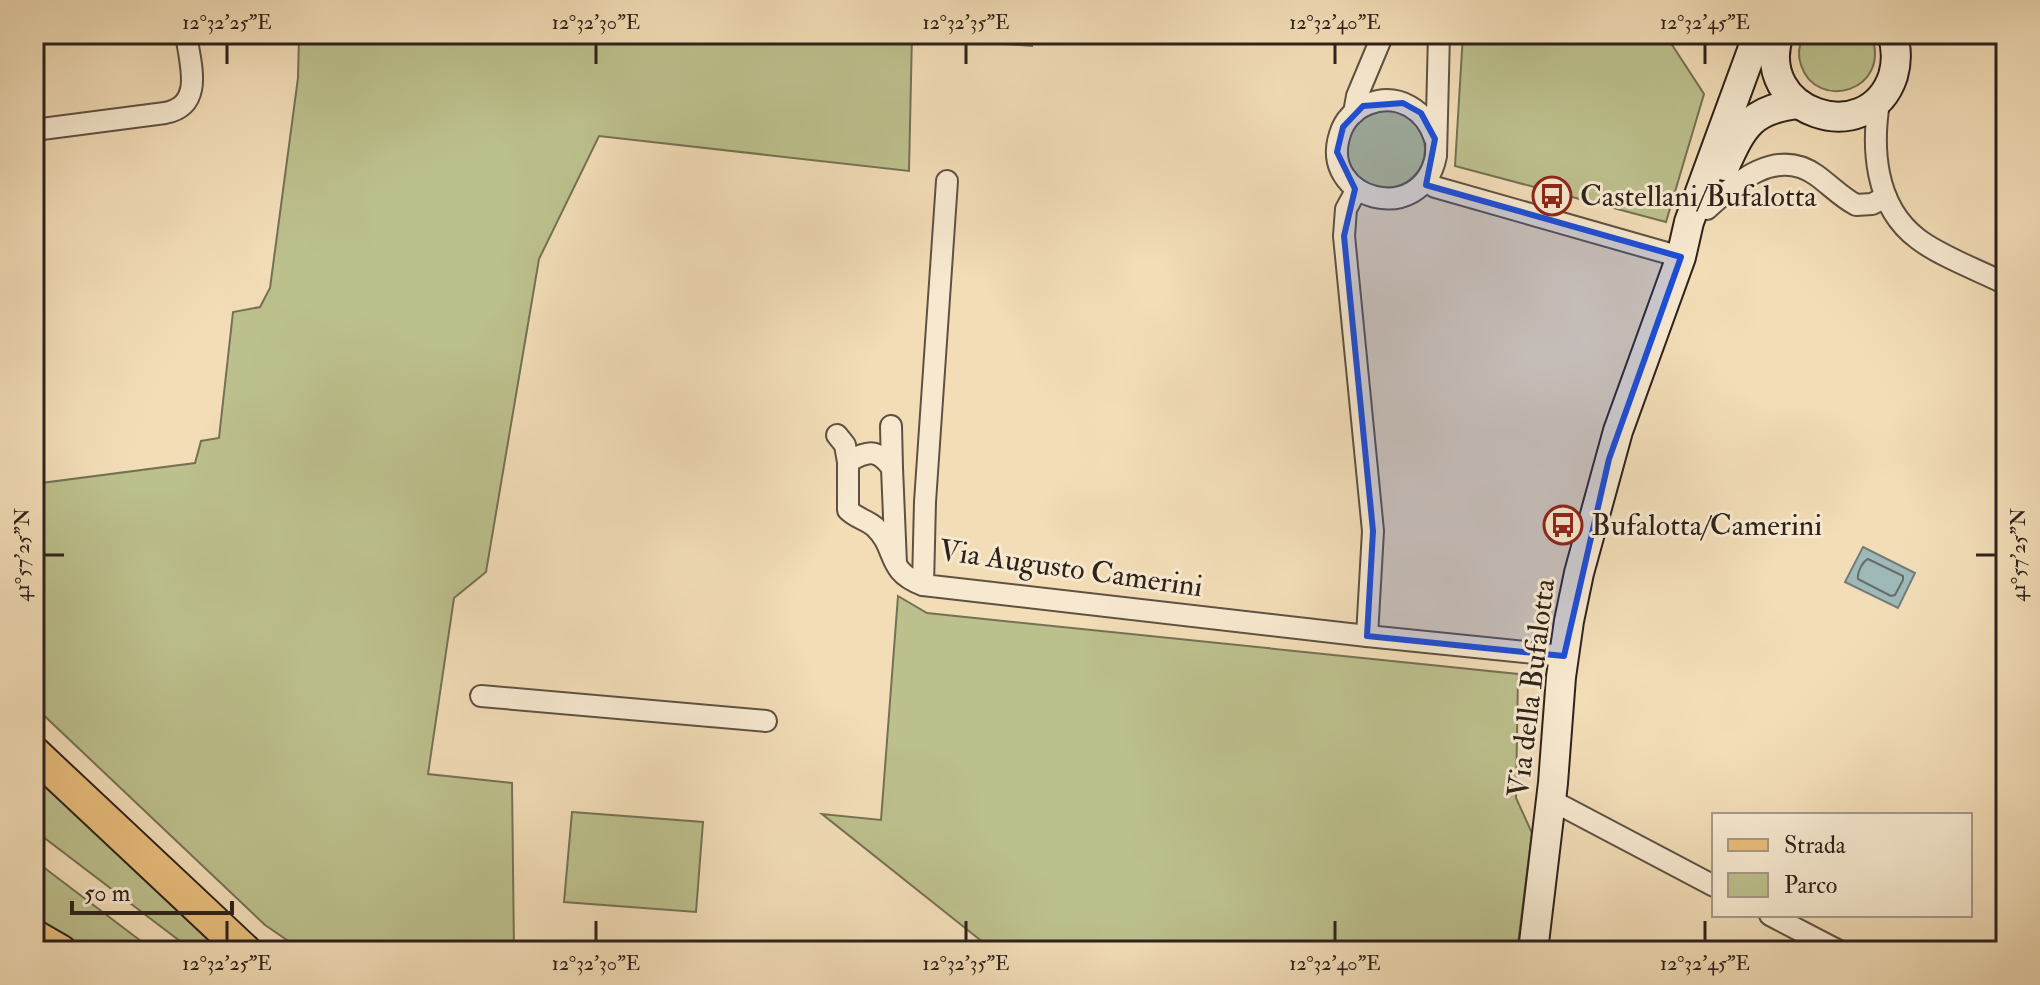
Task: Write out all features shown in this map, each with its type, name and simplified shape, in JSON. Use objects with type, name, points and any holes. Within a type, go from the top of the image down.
[{"type":"main road","points":[[34,753],[245,951]]},
{"type":"main road","points":[[34,936],[60,951]]},
{"type":"street","points":[[34,130],[180,109],[186,104],[192,87],[186,34]]},
{"type":"street","points":[[1354,113],[1357,96],[1383,34]]},
{"type":"street","points":[[1435,139],[1439,34]]},
{"type":"street","points":[[1798,104],[1819,115],[1844,116],[1860,112],[1880,97],[1891,82],[1896,60],[1892,34]]},
{"type":"street","name":"Via della Bufalotta","points":[[1681,257],[1707,209],[1726,163],[1747,127],[1767,110],[1798,104],[1782,84],[1771,39]]},
{"type":"street","name":"Via della Bufalotta","points":[[1533,951],[1564,656],[1579,573],[1609,459],[1681,257],[1689,222],[1725,123],[1771,39]]},
{"type":"street","points":[[1880,97],[1875,142],[1880,177],[1886,197],[1900,220],[1918,240],[2006,284]]},
{"type":"street","points":[[1383,100],[1403,103],[1421,113],[1435,139],[1435,164],[1426,181],[1413,192],[1394,199],[1375,198],[1357,189],[1343,173],[1337,152],[1343,127],[1354,113],[1363,106],[1383,100]]},
{"type":"street","points":[[1707,209],[1744,178],[1778,165],[1810,171],[1856,205],[1872,204],[1886,197]]},
{"type":"street","name":"Via Augusto Camerini","points":[[947,181],[925,502],[923,585],[1564,656]]},
{"type":"street","points":[[1426,181],[1435,187],[1681,257]]},
{"type":"street","points":[[1357,189],[1345,214],[1344,236],[1373,531],[1367,636]]},
{"type":"street","points":[[891,426],[896,564]]},
{"type":"street","points":[[837,435],[845,445],[848,462],[850,514],[867,521],[877,530],[904,576],[923,585]]},
{"type":"street","points":[[848,462],[861,454],[875,453],[892,468]]},
{"type":"street","points":[[481,696],[766,721]]},
{"type":"street","points":[[1551,800],[1712,885]]},
{"type":"street","points":[[1774,917],[1839,951]]},
{"type":"highlighted area","points":[[1403,103],[1421,113],[1435,139],[1426,185],[1681,257],[1609,459],[1564,656],[1367,636],[1373,531],[1344,236],[1355,189],[1337,152],[1343,127],[1363,106]]},
{"type":"green space","points":[[299,34],[912,34],[909,171],[599,136],[539,259],[486,572],[454,598],[428,774],[512,783],[514,951],[303,951],[265,925],[34,706],[34,484],[195,463],[201,441],[219,438],[233,312],[260,307],[270,288],[298,78]]},
{"type":"green space","points":[[979,34],[1033,34],[1032,46],[978,42]]},
{"type":"green space","points":[[1463,34],[1665,34],[1704,94],[1666,222],[1455,166]]},
{"type":"green space","points":[[1804,34],[1871,34],[1875,54],[1871,70],[1862,82],[1850,89],[1836,91],[1821,88],[1809,80],[1801,65],[1799,49]]},
{"type":"green space","points":[[1386,110],[1401,113],[1413,122],[1422,134],[1425,149],[1422,164],[1413,176],[1401,185],[1386,188],[1371,185],[1359,176],[1350,164],[1347,149],[1350,134],[1359,122],[1371,113]]},
{"type":"green space","points":[[898,596],[927,613],[1518,674],[1516,798],[1532,833],[1517,951],[994,951],[822,814],[881,820]]},
{"type":"green space","points":[[34,770],[228,951],[193,951],[34,830]]},
{"type":"green space","points":[[572,812],[703,822],[696,912],[564,902]]},
{"type":"green space","points":[[34,860],[154,951],[86,951],[34,923]]},
{"type":"water","points":[[1863,547],[1915,573],[1898,608],[1845,582]]},
{"type":"place","name":"Castellani/Bufalotta","points":[[1552,196]]},
{"type":"place","name":"Bufalotta/Camerini","points":[[1563,525]]}]
